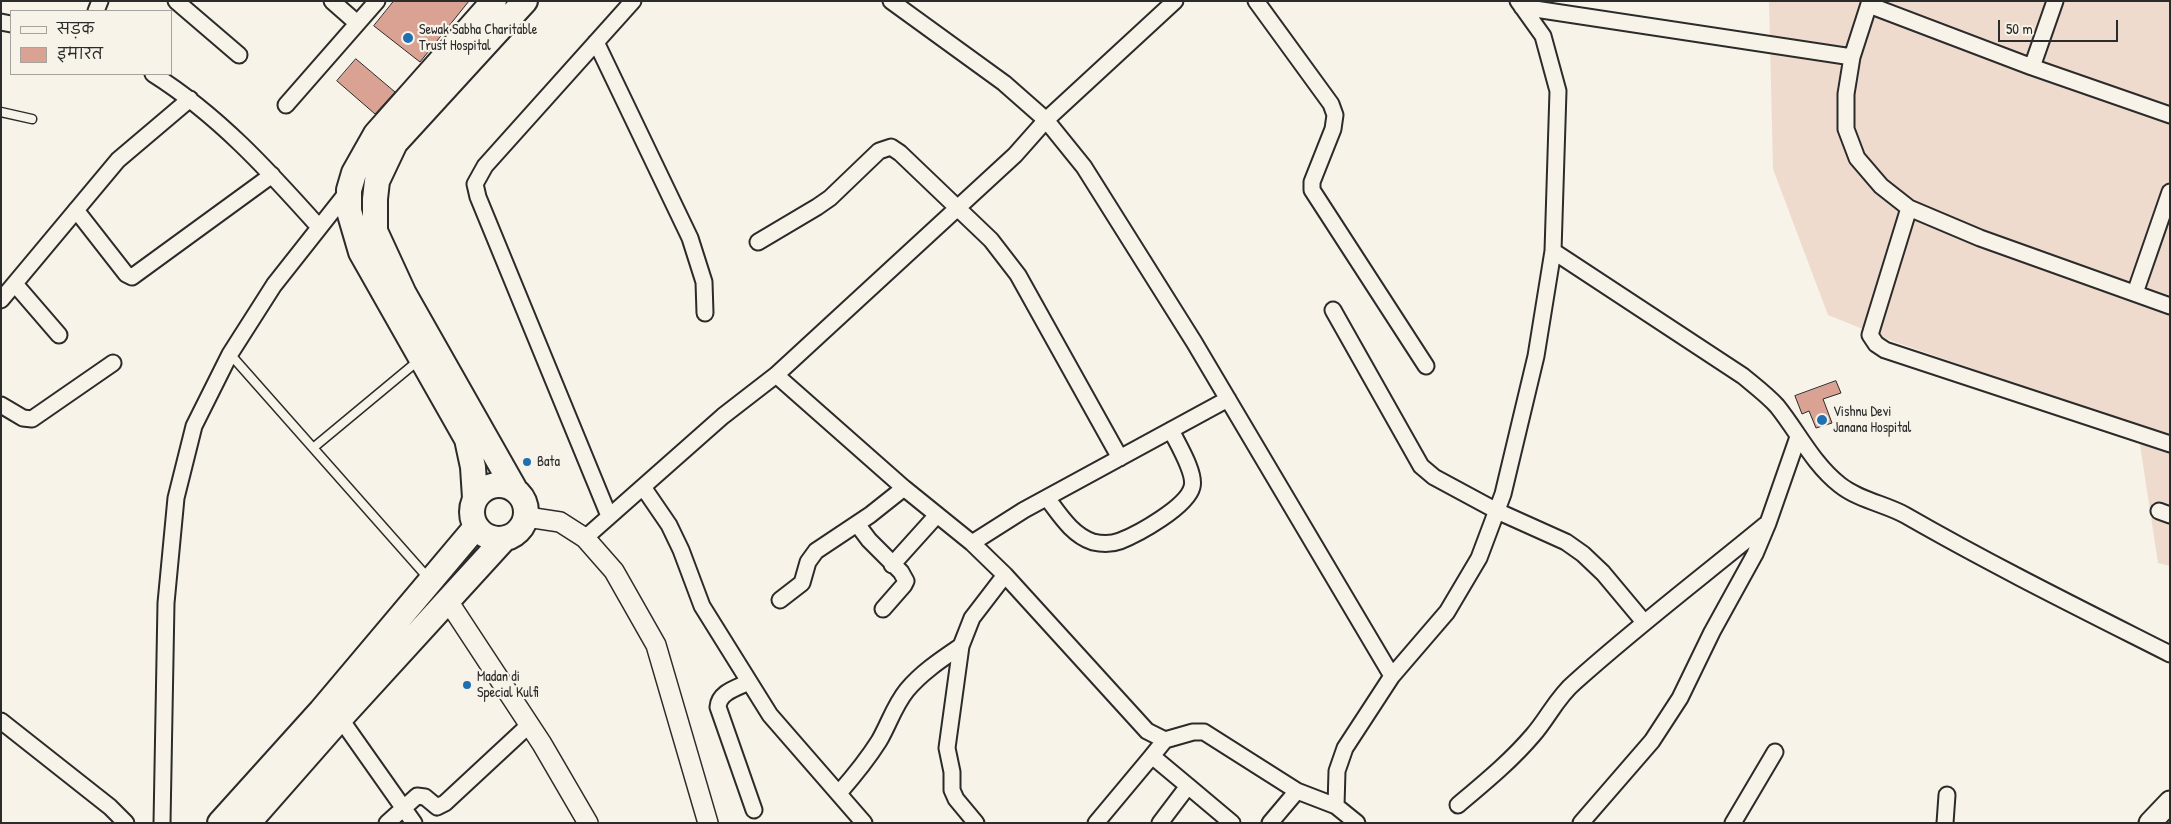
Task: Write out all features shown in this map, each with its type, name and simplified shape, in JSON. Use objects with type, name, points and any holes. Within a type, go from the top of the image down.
[{"type":"main road","points":[[494,1],[376,134],[354,173],[349,190],[349,211],[361,252],[467,439],[473,467],[475,498],[472,515],[476,527],[483,534],[494,539],[504,539],[514,535],[522,527],[527,517],[526,505],[522,496],[514,488],[404,294],[375,231],[375,199],[377,181],[395,143],[525,1]]},
{"type":"main road","points":[[475,498],[484,488],[492,485],[505,484],[514,488]]},
{"type":"main road","points":[[220,823],[321,711],[476,527]]},
{"type":"main road","points":[[248,823],[340,718],[504,539]]},
{"type":"main road","points":[[2150,823],[2170,802]]},
{"type":"street","points":[[176,1],[239,55]]},
{"type":"street","points":[[332,1],[357,23]]},
{"type":"street","points":[[286,105],[377,1]]},
{"type":"street","points":[[609,516],[478,197],[475,184],[485,166],[633,1]]},
{"type":"street","points":[[585,538],[722,416],[776,374],[1014,155],[1046,120],[1176,1]]},
{"type":"street","points":[[1256,1],[1331,104],[1335,115],[1333,129],[1312,182],[1312,190],[1426,366]]},
{"type":"street","points":[[2032,67],[2055,1]]},
{"type":"street","points":[[895,2],[1004,83],[1046,120],[1084,167],[1109,204],[1228,399],[1392,676]]},
{"type":"street","points":[[2170,115],[2032,67],[1869,3],[1852,57],[1846,94],[1846,129],[1857,158],[1881,186],[1909,208],[1980,238],[2170,306]]},
{"type":"street","points":[[1520,4],[1852,57]]},
{"type":"street","points":[[1336,806],[1339,763],[1345,748],[1392,676],[1447,612],[1478,558],[1503,494],[1536,356],[1553,251],[1558,91],[1543,36],[1520,4]]},
{"type":"street","points":[[596,42],[690,238],[704,282],[705,313]]},
{"type":"street","points":[[154,75],[190,99],[249,150],[319,227]]},
{"type":"street","points":[[1,300],[118,160],[190,99]]},
{"type":"street","points":[[758,242],[830,198],[879,151],[891,147],[900,153],[991,240],[1018,275],[1120,458]]},
{"type":"street","points":[[76,210],[126,274],[132,277],[272,175]]},
{"type":"street","points":[[162,823],[166,603],[176,498],[194,426],[230,354],[274,285],[349,190]]},
{"type":"street","points":[[2135,293],[2170,192]]},
{"type":"street","points":[[1909,208],[1870,335],[1876,344],[1885,350],[2170,444]]},
{"type":"street","points":[[1553,251],[1743,376],[1766,394],[1778,407],[1812,456],[1840,485],[1856,495],[1884,504],[1933,532],[2170,654]]},
{"type":"street","points":[[15,284],[59,335]]},
{"type":"street","points":[[1333,310],[1420,466],[1434,477],[1497,511],[1566,542],[1583,554],[1603,573],[1644,622]]},
{"type":"street","points":[[1,405],[23,418],[32,419],[113,363]]},
{"type":"street","points":[[776,374],[904,488],[972,543],[1005,575],[1147,731],[1165,740]]},
{"type":"street","points":[[972,543],[1047,498],[1228,399]]},
{"type":"street","points":[[1047,498],[1068,526],[1082,536],[1105,544],[1119,541],[1167,515],[1187,498],[1193,486],[1192,474],[1171,430]]},
{"type":"street","points":[[1582,823],[1646,748],[1668,718],[1755,554],[1798,438]]},
{"type":"street","points":[[643,487],[669,525],[681,550],[702,606],[770,715],[864,823]]},
{"type":"street","points":[[780,600],[802,583],[808,562],[816,551],[857,524],[904,488]]},
{"type":"street","points":[[892,565],[937,515]]},
{"type":"street","points":[[527,517],[560,522],[585,538],[614,571],[656,645],[708,823]]},
{"type":"street","points":[[1458,805],[1522,747],[1535,733],[1560,697],[1574,682],[1644,622],[1768,523]]},
{"type":"street","points":[[857,524],[892,565],[905,576],[906,581],[904,585],[882,609]]},
{"type":"street","points":[[976,823],[956,800],[952,790],[952,772],[948,755],[961,646],[972,618],[1005,575]]},
{"type":"street","points":[[448,601],[529,725],[588,823]]},
{"type":"street","points":[[839,793],[860,768],[879,740],[889,719],[907,690],[920,676],[961,646]]},
{"type":"street","points":[[749,682],[720,698],[718,707],[754,810]]},
{"type":"street","points":[[340,718],[414,823]]},
{"type":"street","points":[[1,721],[110,807],[126,823]]},
{"type":"street","points":[[387,823],[403,806],[421,795],[437,807],[445,804],[529,725]]},
{"type":"street","points":[[1096,823],[1165,740],[1193,732],[1204,732],[1297,791],[1336,806],[1357,823]]},
{"type":"street","points":[[1733,823],[1775,752]]},
{"type":"street","points":[[1152,756],[1232,823]]},
{"type":"street","points":[[1160,823],[1188,786]]},
{"type":"street","points":[[1270,823],[1297,791]]},
{"type":"street","points":[[1944,823],[1948,795]]},
{"type":"lane","points":[[1,112],[32,119]]},
{"type":"lane","points":[[230,354],[430,580]]},
{"type":"lane","points":[[313,448],[421,359]]},
{"type":"shaded area","points":[[1769,1],[2170,1],[2170,566],[2158,563],[2137,425],[1895,342],[1828,315],[1773,169]]},
{"type":"building","points":[[394,1],[469,1],[420,62],[374,26]]},
{"type":"building","points":[[356,59],[395,92],[375,114],[337,81]]},
{"type":"building","points":[[1836,381],[1841,393],[1823,399],[1832,423],[1816,428],[1809,411],[1802,414],[1795,396]]},
{"type":"place","name":"Sewak Sabha Charitable Trust Hospital","points":[[408,38]]},
{"type":"place","name":"Vishnu Devi Janana Hospital","points":[[1822,420]]},
{"type":"place","name":"Bata","points":[[527,462]]},
{"type":"place","name":"Madan di Special Kulfi","points":[[467,685]]}]
